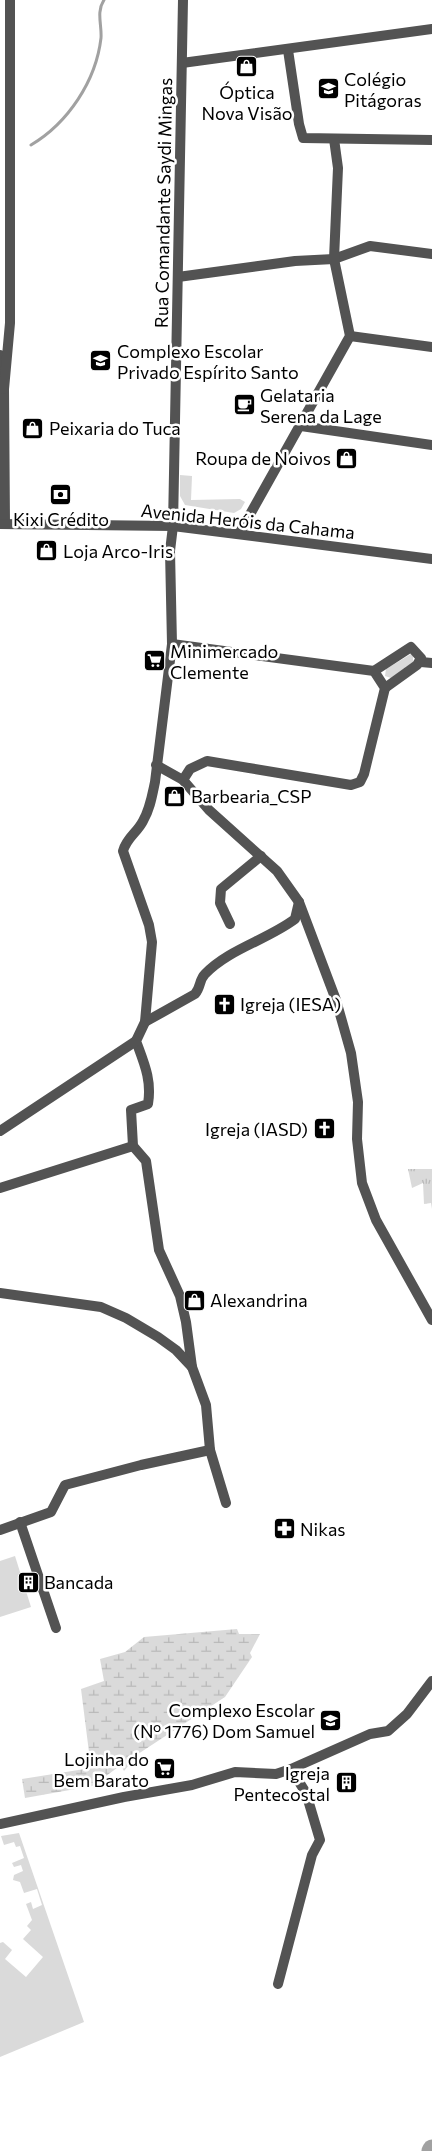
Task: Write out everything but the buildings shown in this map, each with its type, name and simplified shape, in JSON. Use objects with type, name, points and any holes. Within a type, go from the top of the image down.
[{"type":"street","points":[[2,524],[4,388],[10,323],[10,0]]},
{"type":"street","name":"Rua Comandante Saydi Mingas","points":[[145,1022],[152,942],[149,925],[123,851],[126,841],[142,823],[151,804],[172,644],[170,551],[178,276],[183,0]]},
{"type":"street","points":[[182,63],[432,29]]},
{"type":"street","points":[[288,50],[301,134],[306,139],[432,140]]},
{"type":"street","points":[[239,534],[350,336],[334,259],[338,168],[334,139]]},
{"type":"street","points":[[178,276],[295,260],[334,259],[370,246],[432,254]]},
{"type":"street","points":[[350,336],[432,347]]},
{"type":"street","points":[[0,355],[4,388]]},
{"type":"street","points":[[301,426],[432,445]]},
{"type":"street","name":"Avenida Heróis da Cahama","points":[[2,524],[172,526],[432,559]]},
{"type":"street","points":[[172,644],[374,671],[410,646],[421,658],[420,662]]},
{"type":"street","points":[[183,780],[190,769],[207,761],[351,785],[360,782],[364,774],[385,688],[420,662],[432,663]]},
{"type":"street","points":[[374,671],[385,688]]},
{"type":"street","points":[[156,764],[183,780],[209,810],[261,856],[289,885],[299,902],[336,1000],[351,1053],[358,1102],[357,1139],[362,1183],[376,1220],[432,1320]]},
{"type":"street","points":[[230,924],[220,903],[221,889],[261,856]]},
{"type":"street","points":[[0,1131],[136,1041],[145,1022],[195,994],[200,988],[200,981],[204,975],[221,960],[284,927],[295,919],[299,902]]},
{"type":"street","points":[[136,1041],[148,1073],[150,1089],[148,1104],[131,1110],[133,1146],[146,1161],[158,1250],[180,1296],[186,1322],[192,1367],[206,1405],[210,1450],[226,1502]]},
{"type":"street","points":[[0,1188],[133,1146]]},
{"type":"street","points":[[0,1293],[101,1307],[114,1312],[158,1337],[176,1350],[192,1367]]},
{"type":"street","points":[[0,1530],[51,1512],[65,1485],[141,1464],[210,1450]]},
{"type":"street","points":[[20,1522],[56,1628]]},
{"type":"street","points":[[0,1824],[124,1797],[192,1785],[235,1772],[276,1774],[370,1734],[388,1731],[407,1714],[432,1681]]},
{"type":"street","points":[[278,1984],[312,1855],[320,1840],[306,1793],[291,1769]]},
{"type":"green space","points":[[180,475],[192,476],[191,500],[240,499],[245,502],[241,509],[234,513],[185,505],[180,496]]},
{"type":"green space","points":[[411,654],[413,662],[391,678],[385,676],[386,669]]},
{"type":"green space","points":[[408,1169],[432,1169],[432,1209],[431,1203],[424,1204],[423,1183],[412,1188]]},
{"type":"green space","points":[[15,1556],[31,1607],[0,1617],[0,1561]]},
{"type":"green space","points":[[237,1629],[239,1634],[260,1634],[250,1653],[252,1657],[225,1697],[138,1754],[124,1771],[121,1765],[106,1776],[109,1783],[25,1798],[22,1779],[91,1768],[81,1689],[104,1681],[100,1659],[125,1652],[144,1637]]},
{"type":"green space","points":[[19,1833],[84,2022],[0,2057],[0,1943],[3,1942],[12,1950],[5,1959],[26,1977],[43,1957],[23,1939],[31,1930],[27,1926],[32,1920],[26,1904],[31,1902],[33,1909],[42,1905],[37,1889],[24,1893],[20,1882],[13,1880],[14,1875],[23,1871],[21,1865],[14,1867],[12,1863],[24,1858],[20,1846],[16,1847],[14,1842],[4,1845],[1,1836]]},
{"type":"waterway","points":[[31,145],[57,125],[68,113],[86,85],[98,54],[101,38],[100,9],[104,0]]},
{"type":"place","name":"Óptica Nova Visão","points":[[247,67]]},
{"type":"place","name":"Colégio Pitágoras","points":[[328,89]]},
{"type":"place","name":"Complexo Escolar Privado Espírito Santo","points":[[101,361]]},
{"type":"place","name":"Gelataria Serena da Lage","points":[[244,405]]},
{"type":"place","name":"Peixaria do Tuca","points":[[33,428]]},
{"type":"place","name":"Roupa de Noivos","points":[[347,458]]},
{"type":"place","name":"Kixi Crédito","points":[[61,494]]},
{"type":"place","name":"Loja Arco-Iris","points":[[47,551]]},
{"type":"place","name":"Minimercado Clemente","points":[[154,661]]},
{"type":"place","name":"Barbearia_CSP","points":[[175,796]]},
{"type":"place","name":"Igreja (IESA)","points":[[224,1004]]},
{"type":"place","name":"Igreja (IASD)","points":[[324,1129]]},
{"type":"place","name":"Alexandrina","points":[[194,1300]]},
{"type":"place","name":"Nikas","points":[[284,1529]]},
{"type":"place","name":"Bancada","points":[[28,1582]]},
{"type":"place","name":"Complexo Escolar (Nº 1776) Dom Samuel","points":[[331,1720]]},
{"type":"place","name":"Lojinha do Bem Barato","points":[[165,1769]]},
{"type":"place","name":"Igreja Pentecostal","points":[[346,1783]]}]
